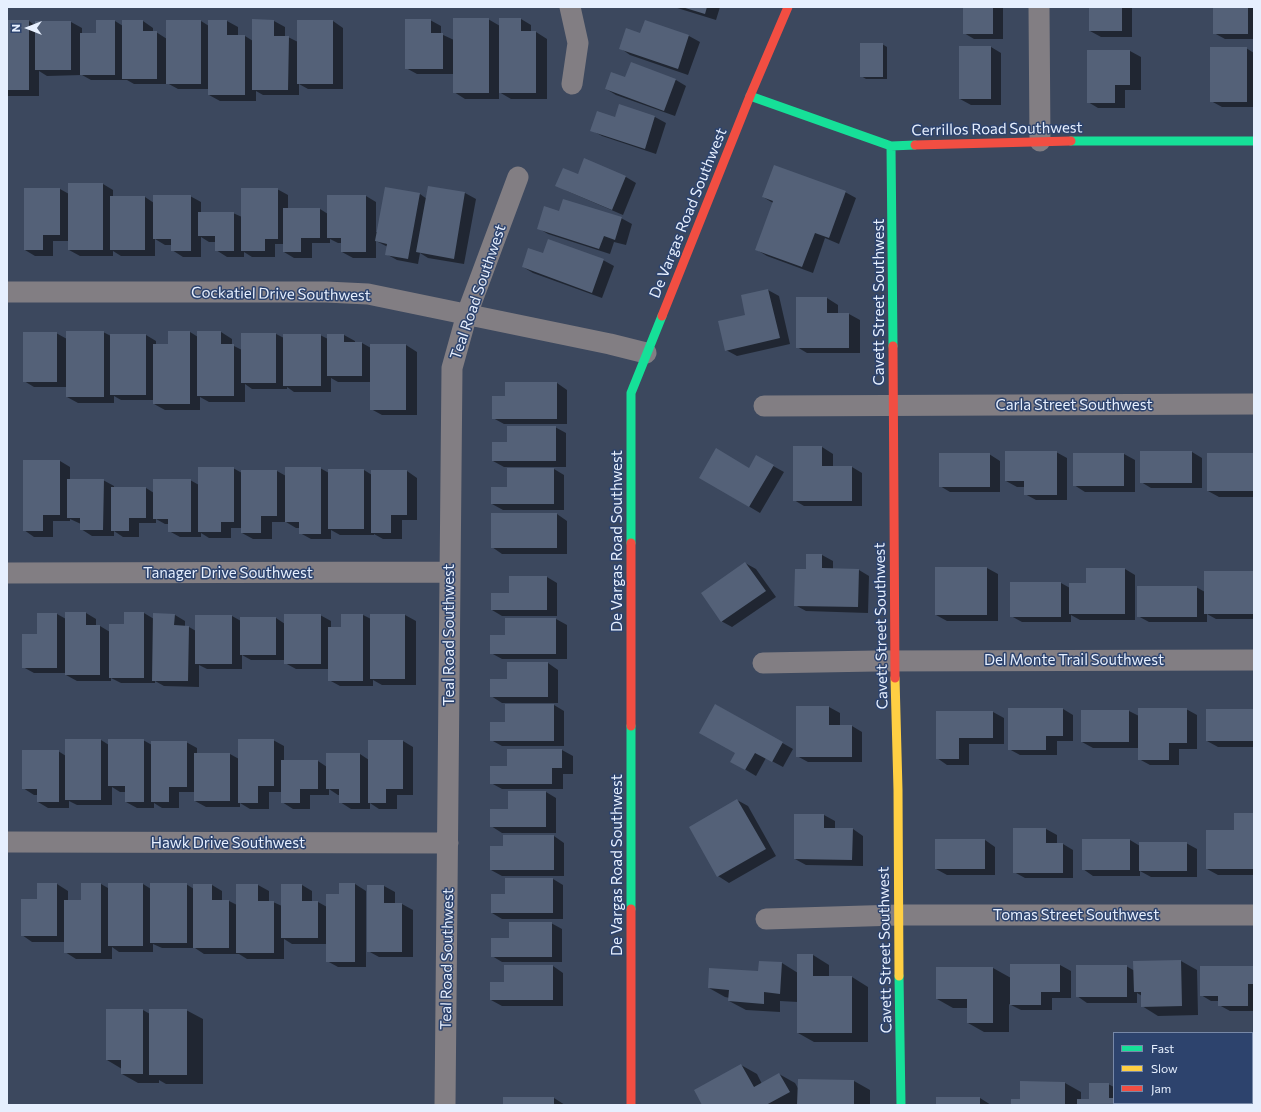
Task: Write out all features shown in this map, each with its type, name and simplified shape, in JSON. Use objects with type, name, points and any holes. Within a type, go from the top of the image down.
[{"type":"street","points":[[570,7],[578,43],[572,84]]},
{"type":"street","name":"De Vargas Road Southwest","points":[[631,1105],[631,393],[750,96],[788,7]]},
{"type":"street","points":[[1039,7],[1040,142]]},
{"type":"street","name":"Cerrillos Road Southwest","points":[[750,96],[891,146],[1040,142],[1254,141]]},
{"type":"street","name":"Cavett Street Southwest","points":[[891,146],[895,661],[898,790],[901,1105]]},
{"type":"street","name":"Teal Road Southwest","points":[[445,1105],[452,368],[467,314],[518,177]]},
{"type":"street","name":"Cockatiel Drive Southwest","points":[[7,292],[318,292],[368,294],[610,344],[646,353]]},
{"type":"street","name":"Carla Street Southwest","points":[[764,406],[1254,404]]},
{"type":"street","name":"Tanager Drive Southwest","points":[[7,573],[449,572]]},
{"type":"street","name":"Del Monte Trail Southwest","points":[[763,663],[1254,660]]},
{"type":"street","name":"Hawk Drive Southwest","points":[[7,842],[448,843]]},
{"type":"street","name":"Tomas Street Southwest","points":[[766,919],[898,915],[1254,915]]},
{"type":"building","points":[[682,7],[707,7],[705,14]]},
{"type":"building","points":[[963,7],[993,7],[993,34],[963,34]]},
{"type":"building","points":[[1089,7],[1122,7],[1122,31],[1089,31]]},
{"type":"building","points":[[1213,7],[1248,7],[1248,34],[1213,34]]},
{"type":"building","points":[[453,18],[489,18],[489,93],[453,93]]},
{"type":"building","points":[[499,18],[521,18],[521,31],[536,31],[536,93],[499,93]]},
{"type":"building","points":[[252,19],[274,20],[274,36],[289,36],[288,90],[252,90]]},
{"type":"building","points":[[405,19],[431,19],[431,33],[443,33],[443,69],[405,69]]},
{"type":"building","points":[[7,20],[29,20],[29,90],[7,90]]},
{"type":"building","points":[[96,20],[115,20],[115,75],[80,75],[80,33],[96,33]]},
{"type":"building","points":[[122,20],[143,20],[143,31],[157,31],[157,79],[122,79]]},
{"type":"building","points":[[166,20],[201,20],[201,84],[166,84]]},
{"type":"building","points":[[208,20],[227,20],[227,35],[245,35],[245,95],[208,95]]},
{"type":"building","points":[[297,20],[333,20],[333,84],[297,84]]},
{"type":"building","points":[[645,20],[689,35],[678,69],[619,49],[626,28],[640,33]]},
{"type":"building","points":[[35,21],[71,21],[71,70],[35,70]]},
{"type":"building","points":[[860,43],[883,43],[883,77],[860,77]]},
{"type":"building","points":[[959,46],[991,46],[991,99],[959,99]]},
{"type":"building","points":[[1210,47],[1247,47],[1247,102],[1210,102]]},
{"type":"building","points":[[1087,50],[1130,50],[1130,85],[1115,85],[1115,103],[1087,103]]},
{"type":"building","points":[[631,62],[676,79],[664,111],[605,89],[611,72],[625,77]]},
{"type":"building","points":[[619,104],[655,116],[645,149],[590,131],[597,111],[615,117]]},
{"type":"building","points":[[584,158],[626,176],[612,210],[555,186],[563,168],[578,174]]},
{"type":"building","points":[[774,165],[846,191],[829,238],[815,233],[802,267],[755,250],[773,201],[762,197]]},
{"type":"building","points":[[68,183],[103,183],[103,250],[68,250]]},
{"type":"building","points":[[428,186],[465,192],[454,259],[416,252]]},
{"type":"building","points":[[385,187],[420,193],[408,259],[385,255],[387,244],[375,241]]},
{"type":"building","points":[[24,188],[60,188],[60,235],[43,235],[43,250],[24,250]]},
{"type":"building","points":[[241,188],[278,188],[278,239],[265,239],[265,251],[241,251]]},
{"type":"building","points":[[153,195],[191,195],[191,251],[171,251],[171,239],[153,239]]},
{"type":"building","points":[[327,195],[366,195],[366,252],[341,252],[341,238],[327,238]]},
{"type":"building","points":[[110,196],[145,196],[145,250],[110,250]]},
{"type":"building","points":[[563,199],[622,217],[615,240],[604,236],[599,249],[537,229],[544,206],[559,211]]},
{"type":"building","points":[[283,208],[320,208],[320,238],[301,238],[301,252],[283,252]]},
{"type":"building","points":[[198,212],[234,212],[234,251],[215,251],[215,236],[198,236]]},
{"type":"building","points":[[548,239],[604,259],[592,293],[522,267],[528,248],[543,253]]},
{"type":"building","points":[[768,289],[780,338],[725,351],[718,321],[745,315],[741,295]]},
{"type":"building","points":[[796,297],[827,297],[827,313],[849,313],[849,348],[796,348]]},
{"type":"building","points":[[66,331],[104,331],[104,397],[66,397]]},
{"type":"building","points":[[168,331],[190,331],[190,404],[153,404],[153,344],[168,344]]},
{"type":"building","points":[[197,331],[221,331],[221,344],[234,344],[234,396],[197,396]]},
{"type":"building","points":[[23,332],[57,332],[57,382],[23,382]]},
{"type":"building","points":[[241,333],[276,333],[276,383],[241,383]]},
{"type":"building","points":[[110,334],[146,334],[146,395],[110,395]]},
{"type":"building","points":[[283,334],[321,334],[321,386],[283,386]]},
{"type":"building","points":[[327,334],[344,334],[344,342],[362,342],[362,376],[327,376]]},
{"type":"building","points":[[370,344],[406,344],[406,410],[370,410]]},
{"type":"building","points":[[505,382],[557,382],[557,419],[492,419],[492,396],[505,396]]},
{"type":"building","points":[[507,426],[556,426],[556,461],[492,461],[492,442],[507,442]]},
{"type":"building","points":[[793,446],[822,446],[822,466],[852,466],[852,501],[793,501]]},
{"type":"building","points":[[716,448],[749,468],[756,455],[774,465],[749,507],[699,478]]},
{"type":"building","points":[[1005,451],[1057,451],[1057,495],[1024,495],[1024,481],[1005,481]]},
{"type":"building","points":[[1140,451],[1192,451],[1192,483],[1140,483]]},
{"type":"building","points":[[939,453],[990,453],[990,487],[939,487]]},
{"type":"building","points":[[1073,453],[1124,453],[1124,486],[1073,486]]},
{"type":"building","points":[[1207,453],[1254,453],[1254,491],[1207,491]]},
{"type":"building","points":[[23,460],[60,460],[60,515],[43,515],[43,531],[23,531]]},
{"type":"building","points":[[198,467],[234,467],[234,522],[221,522],[221,532],[198,532]]},
{"type":"building","points":[[285,467],[321,467],[321,534],[299,534],[299,522],[285,522]]},
{"type":"building","points":[[507,468],[554,468],[554,504],[491,504],[491,487],[507,487]]},
{"type":"building","points":[[328,469],[364,469],[364,529],[328,529]]},
{"type":"building","points":[[241,470],[277,470],[277,516],[261,516],[261,533],[241,533]]},
{"type":"building","points":[[371,470],[407,470],[407,515],[391,515],[391,533],[371,533]]},
{"type":"building","points":[[67,479],[104,479],[103,530],[80,530],[80,518],[67,518]]},
{"type":"building","points":[[153,479],[191,479],[191,532],[168,532],[168,519],[153,519]]},
{"type":"building","points":[[111,487],[146,487],[146,518],[129,518],[129,531],[111,531]]},
{"type":"building","points":[[491,513],[557,513],[557,548],[491,548]]},
{"type":"building","points":[[806,554],[822,554],[822,568],[859,569],[858,607],[794,606],[795,569],[806,569]]},
{"type":"building","points":[[745,562],[766,591],[721,622],[701,593]]},
{"type":"building","points":[[935,567],[987,567],[987,615],[935,615]]},
{"type":"building","points":[[1086,568],[1125,568],[1125,614],[1069,614],[1069,583],[1086,583]]},
{"type":"building","points":[[1204,571],[1254,571],[1254,614],[1204,614]]},
{"type":"building","points":[[509,576],[547,576],[547,610],[491,610],[491,593],[509,593]]},
{"type":"building","points":[[1010,582],[1061,582],[1061,617],[1010,617]]},
{"type":"building","points":[[1137,586],[1197,586],[1197,617],[1137,617]]},
{"type":"building","points":[[65,612],[86,612],[86,625],[100,625],[100,675],[65,675]]},
{"type":"building","points":[[124,612],[144,612],[144,678],[109,678],[109,624],[124,624]]},
{"type":"building","points":[[37,613],[57,613],[57,668],[22,668],[22,634],[37,634]]},
{"type":"building","points":[[153,613],[175,614],[174,625],[189,626],[188,681],[152,681]]},
{"type":"building","points":[[284,614],[321,614],[321,664],[284,664]]},
{"type":"building","points":[[341,614],[363,614],[363,681],[328,681],[328,627],[341,627]]},
{"type":"building","points":[[370,614],[405,614],[405,679],[370,679]]},
{"type":"building","points":[[195,615],[232,615],[232,664],[195,664]]},
{"type":"building","points":[[240,617],[276,617],[276,655],[240,655]]},
{"type":"building","points":[[505,618],[556,618],[556,654],[490,654],[490,635],[505,635]]},
{"type":"building","points":[[507,662],[548,662],[548,697],[490,697],[490,679],[507,679]]},
{"type":"building","points":[[505,704],[554,704],[554,741],[490,741],[490,722],[505,722]]},
{"type":"building","points":[[715,704],[783,742],[772,762],[755,753],[745,770],[730,762],[735,753],[699,733]]},
{"type":"building","points":[[796,706],[829,706],[829,725],[852,725],[852,757],[796,757]]},
{"type":"building","points":[[1008,708],[1063,708],[1063,736],[1046,736],[1046,750],[1008,750]]},
{"type":"building","points":[[1138,708],[1187,708],[1187,743],[1169,743],[1169,760],[1138,760]]},
{"type":"building","points":[[1206,709],[1254,709],[1254,741],[1206,741]]},
{"type":"building","points":[[1081,710],[1129,710],[1129,742],[1081,742]]},
{"type":"building","points":[[936,711],[993,711],[993,738],[959,738],[959,759],[936,759]]},
{"type":"building","points":[[65,739],[101,739],[101,800],[65,800]]},
{"type":"building","points":[[108,739],[144,739],[144,802],[125,802],[125,786],[108,786]]},
{"type":"building","points":[[238,739],[274,739],[274,786],[258,786],[258,803],[238,803]]},
{"type":"building","points":[[368,740],[403,740],[403,789],[386,789],[386,803],[368,803]]},
{"type":"building","points":[[151,741],[187,741],[187,787],[169,787],[169,802],[151,802]]},
{"type":"building","points":[[507,749],[562,749],[562,768],[552,768],[552,784],[490,784],[490,766],[507,766]]},
{"type":"building","points":[[22,750],[59,750],[59,802],[37,802],[37,789],[22,789]]},
{"type":"building","points":[[194,753],[230,753],[230,801],[194,801]]},
{"type":"building","points":[[326,753],[360,753],[360,803],[339,803],[339,789],[326,789]]},
{"type":"building","points":[[281,760],[318,760],[318,789],[300,789],[300,803],[281,803]]},
{"type":"building","points":[[508,791],[546,791],[546,827],[490,827],[490,809],[508,809]]},
{"type":"building","points":[[737,799],[766,849],[717,877],[689,827]]},
{"type":"building","points":[[1234,813],[1254,813],[1254,869],[1206,869],[1206,830],[1234,830]]},
{"type":"building","points":[[794,814],[824,814],[824,828],[853,828],[852,860],[794,859]]},
{"type":"building","points":[[1013,828],[1046,828],[1046,843],[1063,843],[1063,873],[1013,873]]},
{"type":"building","points":[[503,835],[554,835],[554,870],[490,870],[490,846],[503,846]]},
{"type":"building","points":[[935,839],[985,839],[985,869],[935,869]]},
{"type":"building","points":[[1082,839],[1130,839],[1130,870],[1082,870]]},
{"type":"building","points":[[1139,842],[1187,842],[1187,871],[1139,871]]},
{"type":"building","points":[[505,878],[553,878],[553,913],[491,913],[491,894],[505,894]]},
{"type":"building","points":[[37,883],[57,883],[57,936],[21,936],[21,899],[37,899]]},
{"type":"building","points":[[81,883],[101,883],[101,953],[64,953],[64,900],[81,900]]},
{"type":"building","points":[[108,883],[143,883],[143,946],[108,946]]},
{"type":"building","points":[[150,883],[187,883],[187,943],[150,943]]},
{"type":"building","points":[[339,883],[355,883],[355,962],[326,962],[326,894],[339,894]]},
{"type":"building","points":[[193,884],[212,884],[212,900],[229,900],[229,948],[193,948]]},
{"type":"building","points":[[236,884],[258,884],[258,901],[274,901],[274,953],[236,953]]},
{"type":"building","points":[[281,884],[302,884],[302,901],[318,901],[318,938],[281,938]]},
{"type":"building","points":[[367,885],[384,885],[384,903],[402,903],[402,952],[367,952]]},
{"type":"building","points":[[509,922],[552,922],[552,957],[491,957],[491,938],[509,938]]},
{"type":"building","points":[[797,954],[813,954],[813,976],[852,976],[852,1033],[797,1033]]},
{"type":"building","points":[[1181,960],[1182,1006],[1141,1007],[1141,992],[1134,992],[1133,961]]},
{"type":"building","points":[[759,961],[782,962],[780,994],[764,992],[764,1004],[728,1001],[729,990],[708,988],[709,968],[758,971]]},
{"type":"building","points":[[1010,964],[1060,964],[1060,992],[1041,992],[1041,1005],[1010,1005]]},
{"type":"building","points":[[504,965],[553,965],[553,1000],[490,1000],[490,982],[504,982]]},
{"type":"building","points":[[1076,965],[1127,965],[1127,997],[1076,997]]},
{"type":"building","points":[[1200,966],[1254,966],[1254,984],[1248,984],[1248,1006],[1218,1006],[1218,996],[1200,996]]},
{"type":"building","points":[[936,967],[993,967],[993,1023],[967,1023],[967,999],[936,999]]},
{"type":"building","points":[[106,1009],[143,1009],[143,1074],[121,1074],[121,1060],[106,1060]]},
{"type":"building","points":[[149,1009],[187,1009],[187,1075],[149,1075]]},
{"type":"building","points":[[741,1064],[754,1087],[779,1073],[790,1092],[766,1105],[702,1105],[694,1090]]},
{"type":"building","points":[[798,1079],[854,1080],[854,1105],[797,1105]]},
{"type":"building","points":[[1020,1081],[1065,1082],[1065,1105],[1011,1105],[1011,1099],[1020,1099]]},
{"type":"building","points":[[1089,1083],[1109,1083],[1109,1098],[1113,1098],[1113,1104],[1133,1105],[1077,1105],[1077,1099],[1089,1099]]},
{"type":"building","points":[[1254,1083],[1254,1105],[1207,1105],[1253,1104]]},
{"type":"building","points":[[503,1097],[554,1097],[554,1105],[503,1105]]},
{"type":"building","points":[[936,1097],[980,1097],[980,1105],[936,1105]]},
{"type":"building","points":[[1141,1104],[1184,1104],[1184,1105]]},
{"type":"traffic: fast","points":[[750,96],[891,146],[915,145]]},
{"type":"traffic: fast","points":[[1071,141],[1254,141]]},
{"type":"traffic: fast","points":[[891,146],[893,346]]},
{"type":"traffic: fast","points":[[631,543],[631,393],[662,316]]},
{"type":"traffic: fast","points":[[631,726],[631,909]]},
{"type":"traffic: fast","points":[[899,976],[901,1105]]},
{"type":"traffic: slow","points":[[895,678],[898,790],[899,976]]},
{"type":"traffic: jam","points":[[662,316],[750,96],[788,7]]},
{"type":"traffic: jam","points":[[915,145],[1071,141]]},
{"type":"traffic: jam","points":[[893,346],[895,678]]},
{"type":"traffic: jam","points":[[631,543],[631,726]]},
{"type":"traffic: jam","points":[[631,909],[631,1105]]}]
